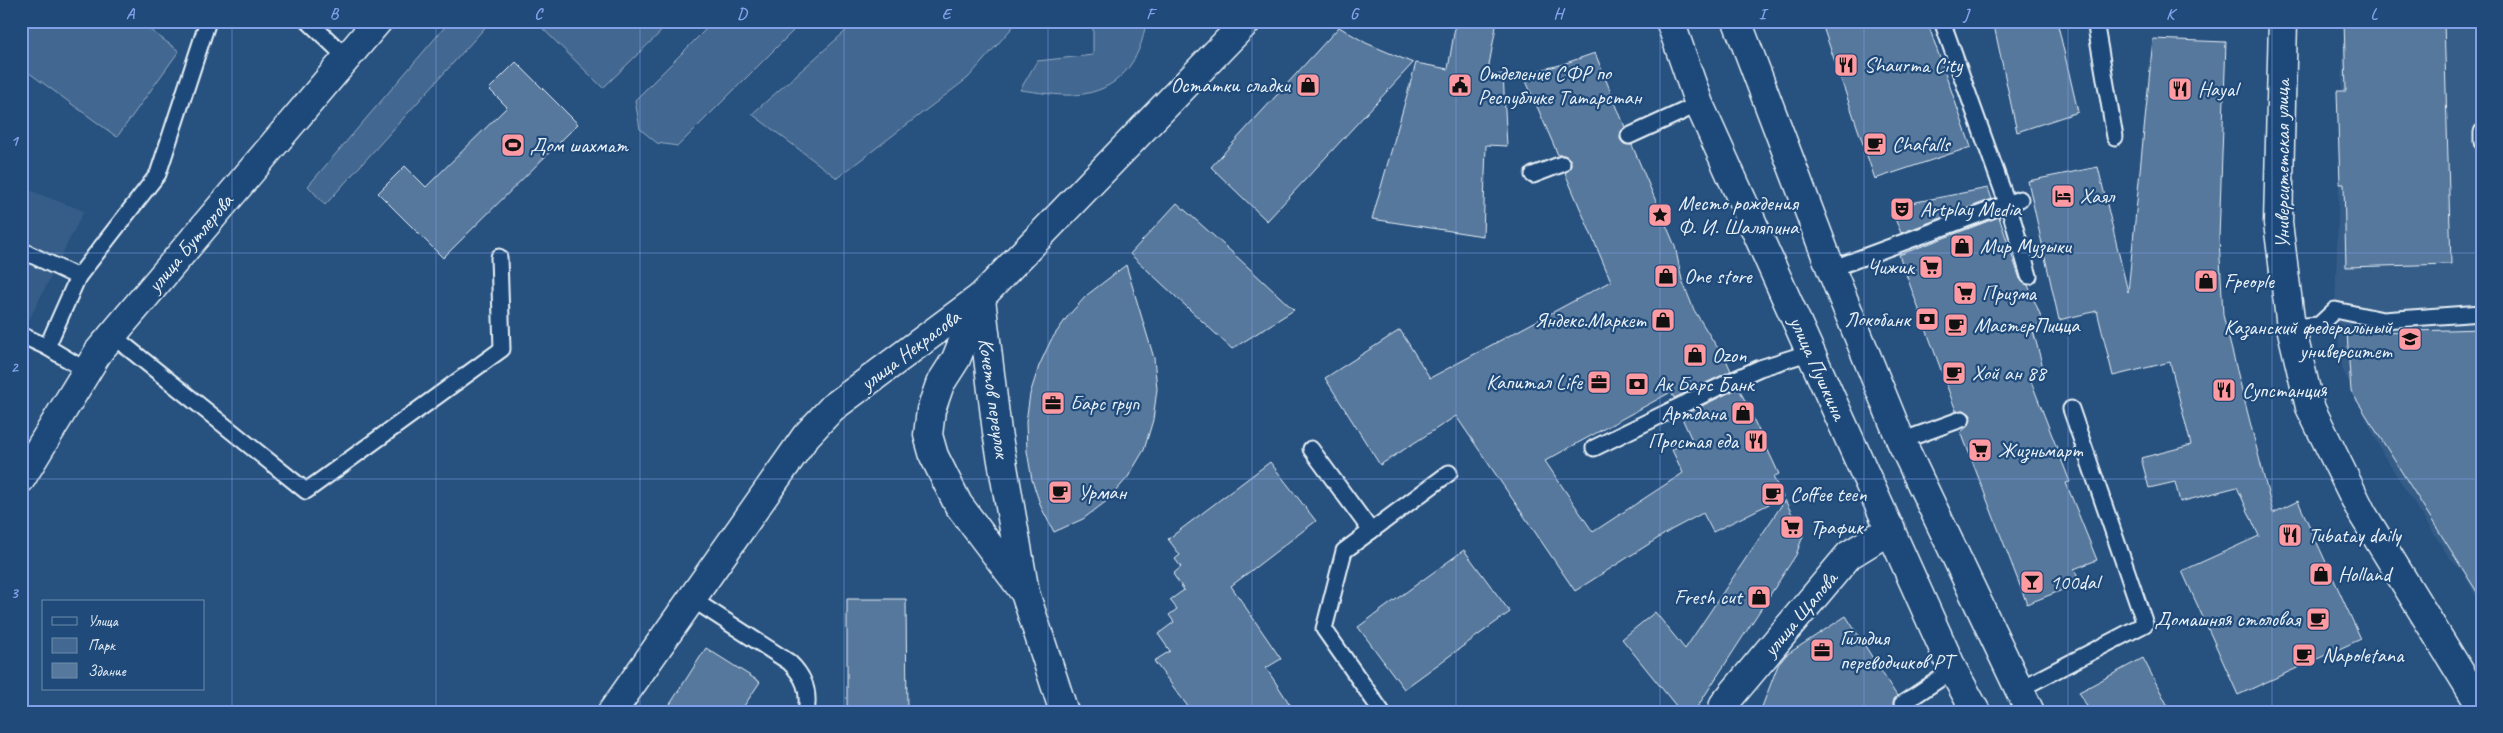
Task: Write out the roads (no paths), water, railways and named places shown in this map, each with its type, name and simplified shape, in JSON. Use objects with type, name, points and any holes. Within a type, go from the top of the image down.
[{"type":"street","name":"улица Бутлерова","points":[[21,479],[99,351],[378,21]]},
{"type":"street","name":"улица Некрасова","points":[[612,712],[806,436],[832,408],[980,297],[1247,21]]},
{"type":"street","name":"улица Пушкина","points":[[1670,21],[1699,104],[1953,670],[1976,712]]},
{"type":"street","points":[[1737,21],[1831,268],[1902,441],[2024,701]]},
{"type":"street","name":"Университетская улица","points":[[2283,21],[2278,223],[2291,328],[2310,407],[2362,513],[2482,708]]},
{"type":"street","name":"Кочетов переулок","points":[[980,297],[956,359],[940,384],[931,410],[928,435],[934,456],[958,504],[1025,593]]},
{"type":"street","name":"Кочетов переулок","points":[[980,297],[997,432],[1025,593],[1064,712]]},
{"type":"street","name":"улица Щапова","points":[[1722,712],[1724,704],[1849,555],[1891,529]]},
{"type":"lane","points":[[47,347],[78,278],[158,174],[208,21]]},
{"type":"lane","points":[[308,21],[347,58]]},
{"type":"lane","points":[[1942,21],[2013,202],[2029,276]]},
{"type":"lane","points":[[2095,21],[2115,137]]},
{"type":"lane","points":[[1629,136],[1699,104]]},
{"type":"lane","points":[[2482,134],[2482,142]]},
{"type":"lane","points":[[1533,175],[1562,164]]},
{"type":"lane","points":[[1831,268],[2013,202]]},
{"type":"lane","points":[[21,250],[78,278]]},
{"type":"lane","points":[[112,335],[306,491],[502,349],[499,257]]},
{"type":"lane","points":[[2291,328],[2319,325],[2334,310],[2384,320],[2482,313]]},
{"type":"lane","points":[[21,335],[47,347],[87,370]]},
{"type":"lane","points":[[1594,448],[1746,374],[1811,352]]},
{"type":"lane","points":[[2024,701],[2145,624],[2071,409]]},
{"type":"lane","points":[[1902,441],[1962,419]]},
{"type":"lane","points":[[1311,449],[1370,531]]},
{"type":"lane","points":[[1379,711],[1324,629],[1344,550],[1449,473]]},
{"type":"lane","points":[[692,599],[789,662],[800,672],[807,688],[806,712]]},
{"type":"lane","points":[[1902,704],[1953,670]]},
{"type":"place","name":"Shaurma City","points":[[1846,65]]},
{"type":"place","name":"Остатки сладки","points":[[1308,85]]},
{"type":"place","name":"Отделение СФР по Республике Татарстан","points":[[1460,85]]},
{"type":"place","name":"Hayal","points":[[2180,89]]},
{"type":"place","name":"Chafalls","points":[[1875,144]]},
{"type":"place","name":"Дом шахмат","points":[[513,145]]},
{"type":"place","name":"Хаял","points":[[2063,196]]},
{"type":"place","name":"Artplay Media","points":[[1902,209]]},
{"type":"place","name":"Место рождения Ф. И. Шаляпина","points":[[1660,215]]},
{"type":"place","name":"Мир Музыки","points":[[1962,246]]},
{"type":"place","name":"Чижик","points":[[1931,267]]},
{"type":"place","name":"One store","points":[[1666,276]]},
{"type":"place","name":"Fpeople","points":[[2206,281]]},
{"type":"place","name":"Призма","points":[[1965,293]]},
{"type":"place","name":"Локобанк","points":[[1927,319]]},
{"type":"place","name":"Яндекс.Маркет","points":[[1663,320]]},
{"type":"place","name":"МастерПицца","points":[[1956,325]]},
{"type":"place","name":"Казанский федеральный университет","points":[[2410,339]]},
{"type":"place","name":"Ozon","points":[[1695,355]]},
{"type":"place","name":"Хой ан 88","points":[[1954,373]]},
{"type":"place","name":"Капитал Life","points":[[1599,382]]},
{"type":"place","name":"Ак Барс Банк","points":[[1637,384]]},
{"type":"place","name":"Супстанция","points":[[2224,390]]},
{"type":"place","name":"Барс груп","points":[[1053,403]]},
{"type":"place","name":"Артдана","points":[[1743,413]]},
{"type":"place","name":"Простая еда","points":[[1756,441]]},
{"type":"place","name":"Жизньмарт","points":[[1980,450]]},
{"type":"place","name":"Урман","points":[[1060,492]]},
{"type":"place","name":"Coffee teen","points":[[1773,494]]},
{"type":"place","name":"Трафик","points":[[1792,527]]},
{"type":"place","name":"Tubatay daily","points":[[2290,535]]},
{"type":"place","name":"Holland","points":[[2321,574]]},
{"type":"place","name":"100dal","points":[[2032,582]]},
{"type":"place","name":"Fresh cut","points":[[1759,597]]},
{"type":"place","name":"Домашняя столовая","points":[[2318,619]]},
{"type":"place","name":"Гильдия переводчиков РТ","points":[[1822,650]]},
{"type":"place","name":"Napoletana","points":[[2304,655]]}]
